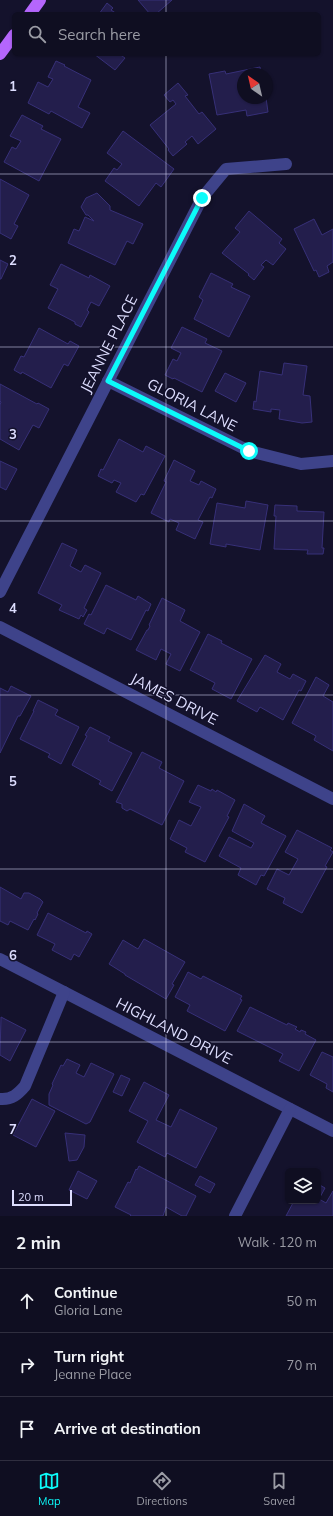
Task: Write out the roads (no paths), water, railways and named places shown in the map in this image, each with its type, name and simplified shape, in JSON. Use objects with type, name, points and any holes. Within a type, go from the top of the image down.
[{"type":"main road","points":[[31,12],[40,0]]},
{"type":"main road","points":[[0,54],[12,38]]},
{"type":"street","name":"JEANNE PLACE","points":[[0,592],[202,198],[226,169],[286,164]]},
{"type":"street","name":"GLORIA LANE","points":[[108,381],[249,451],[301,464],[333,461]]},
{"type":"street","name":"JAMES DRIVE","points":[[0,627],[333,799]]},
{"type":"street","name":"HIGHLAND DRIVE","points":[[0,959],[333,1131]]},
{"type":"street","points":[[0,1099],[6,1099],[16,1095],[25,1086],[64,992]]},
{"type":"street","points":[[236,1216],[290,1109]]}]
